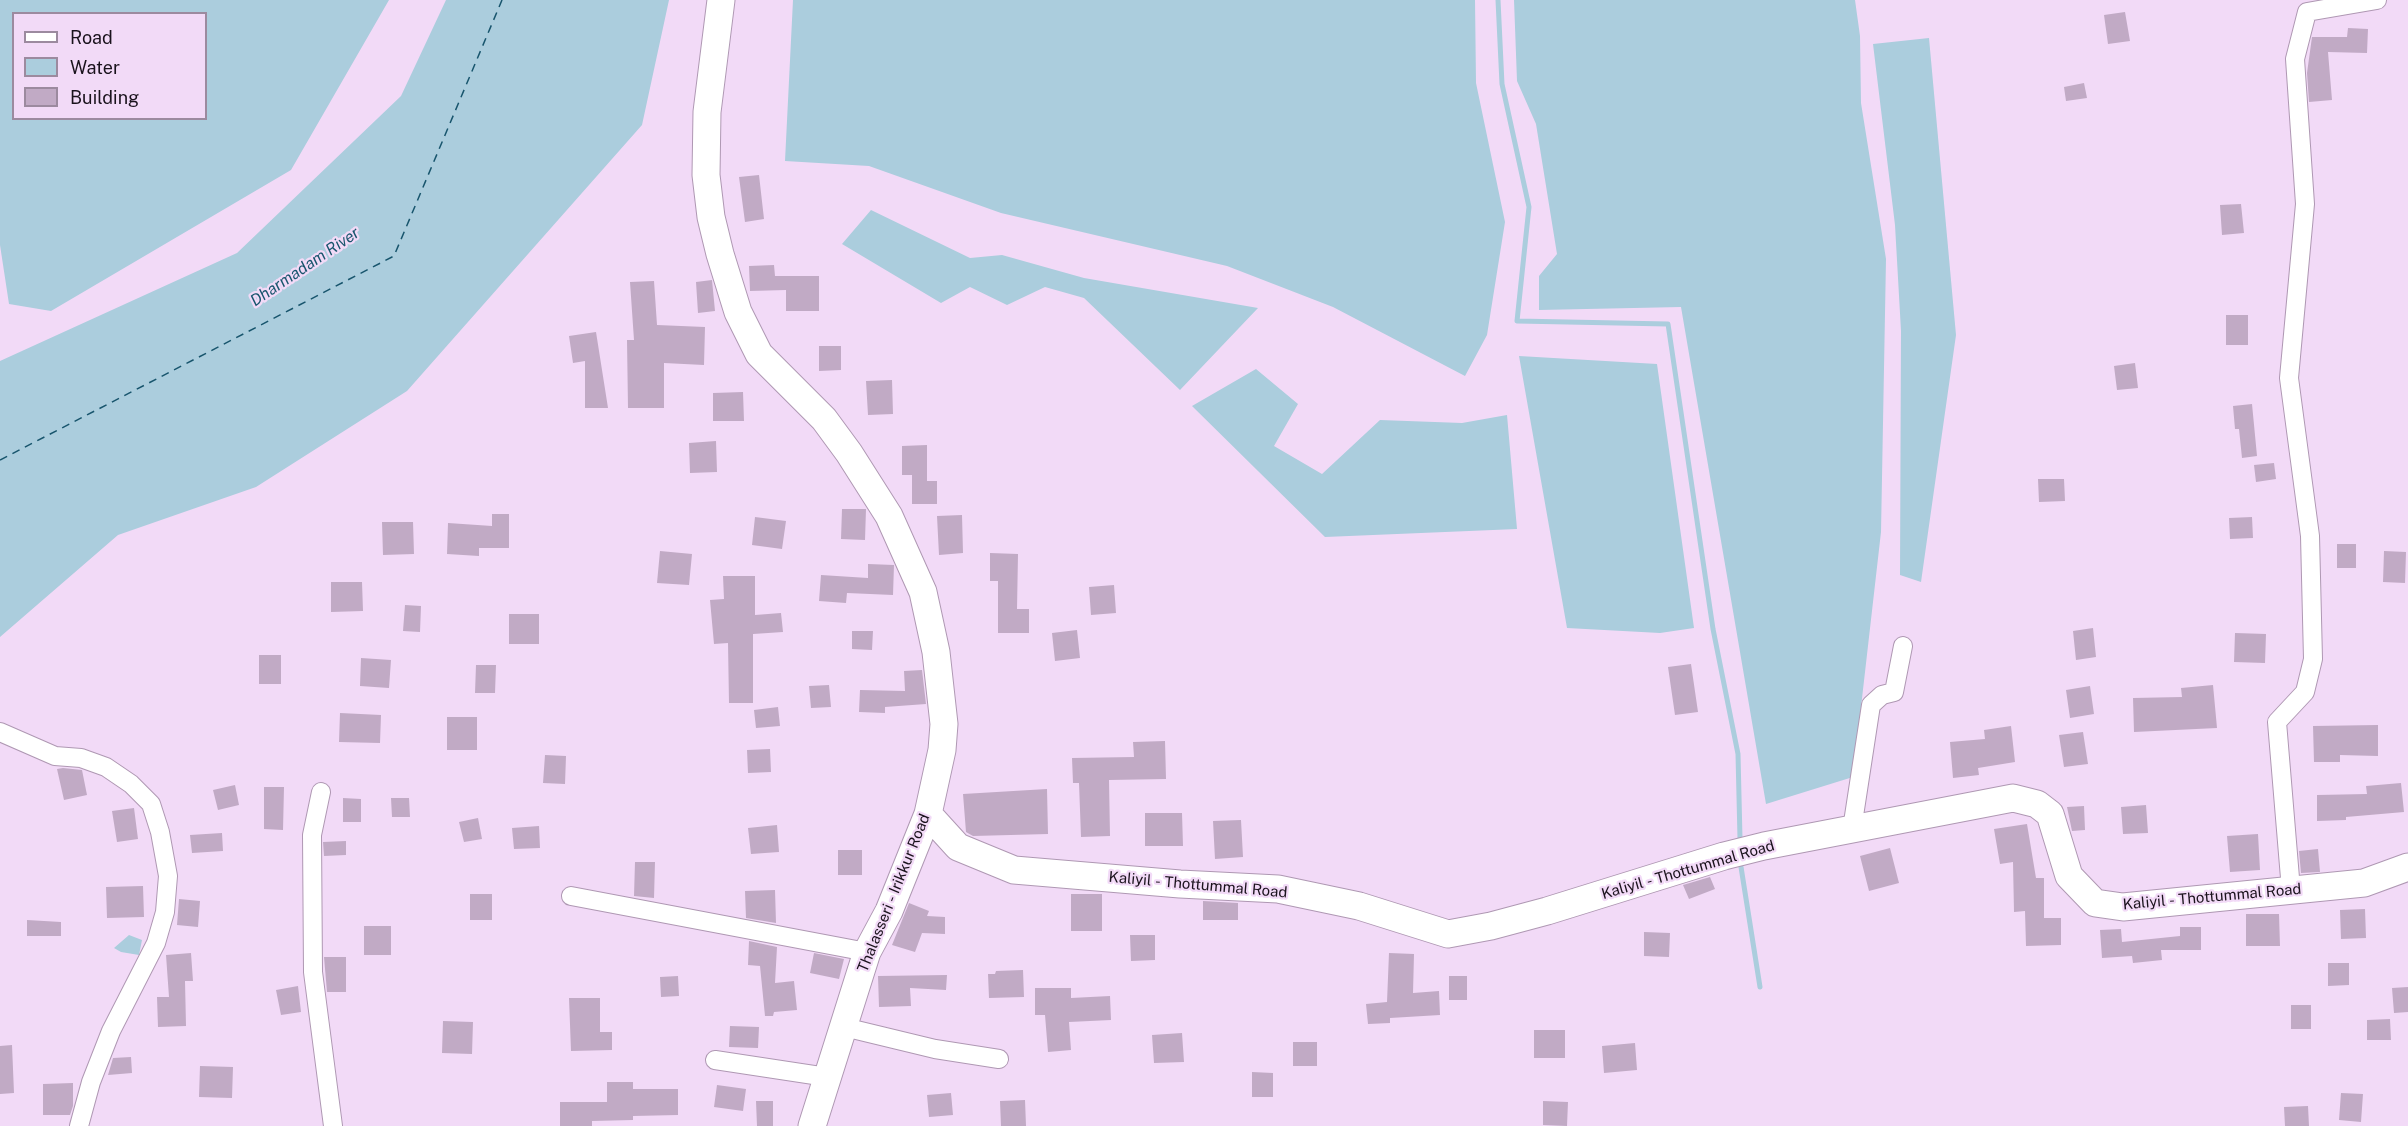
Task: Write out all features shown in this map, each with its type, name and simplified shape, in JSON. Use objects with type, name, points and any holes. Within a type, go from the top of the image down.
[{"type":"main road","name":"Thalasseri - Irikkur Road","points":[[722,0],[707,112],[706,175],[711,217],[720,254],[738,312],[759,354],[824,419],[849,453],[889,516],[923,592],[936,652],[944,724],[942,750],[928,814],[889,911],[867,952],[812,1126]]},
{"type":"main road","name":"Kaliyil - Thottummal Road","points":[[928,814],[958,847],[1014,870],[1180,884],[1278,889],[1359,906],[1448,934],[1491,926],[1548,911],[1724,856],[2013,798],[2037,804],[2050,814],[2069,876],[2095,903],[2123,907],[2364,883],[2408,867]]},
{"type":"street","points":[[2291,890],[2277,722],[2305,692],[2313,659],[2310,536],[2289,378],[2305,204],[2295,59],[2307,12],[2377,0]]},
{"type":"street","points":[[1852,829],[1871,705],[1882,695],[1894,692],[1903,646]]},
{"type":"street","points":[[0,732],[55,756],[81,758],[106,767],[131,784],[151,804],[160,832],[168,876],[165,912],[156,943],[111,1031],[91,1082],[79,1126]]},
{"type":"street","points":[[321,792],[312,836],[313,972],[333,1126]]},
{"type":"street","points":[[571,896],[867,952]]},
{"type":"street","points":[[844,1027],[935,1049],[999,1059]]},
{"type":"street","points":[[715,1060],[827,1077]]},
{"type":"water","points":[[0,0],[389,0],[291,170],[51,311],[9,304],[0,245]]},
{"type":"water","name":"Dharmadam River","points":[[446,0],[669,0],[642,125],[407,391],[256,487],[118,535],[0,637],[0,361],[237,253],[401,96]]},
{"type":"water","points":[[793,0],[1475,0],[1476,83],[1505,222],[1487,335],[1465,376],[1333,307],[1227,266],[1001,213],[869,166],[785,161]]},
{"type":"water","points":[[1514,0],[1855,0],[1860,36],[1861,103],[1886,259],[1881,532],[1853,777],[1766,804],[1681,307],[1539,310],[1539,276],[1557,254],[1536,124],[1517,81]]},
{"type":"water","points":[[1929,38],[1956,335],[1921,582],[1900,575],[1901,331],[1895,225],[1873,44]]},
{"type":"water","points":[[871,210],[970,258],[1002,255],[1084,278],[1258,308],[1180,390],[1084,298],[1045,287],[1007,305],[970,287],[941,303],[842,244]]},
{"type":"water","points":[[1519,356],[1657,364],[1694,628],[1660,633],[1567,628]]},
{"type":"water","points":[[1256,369],[1298,404],[1274,446],[1322,474],[1380,420],[1462,423],[1507,415],[1517,529],[1325,537],[1192,406]]},
{"type":"water","points":[[129,935],[142,940],[139,955],[121,952],[114,948]]},
{"type":"building","points":[[2125,12],[2130,41],[2108,44],[2104,15]]},
{"type":"building","points":[[2348,28],[2368,29],[2367,53],[2328,52],[2332,100],[2309,102],[2307,73],[2312,37],[2347,37]]},
{"type":"building","points":[[2084,83],[2087,98],[2066,101],[2064,87]]},
{"type":"building","points":[[759,175],[764,219],[745,222],[739,177]]},
{"type":"building","points":[[2241,204],[2244,233],[2222,235],[2220,205]]},
{"type":"building","points":[[774,265],[775,276],[819,276],[819,311],[786,311],[786,290],[750,291],[749,266]]},
{"type":"building","points":[[712,280],[715,311],[698,313],[696,282]]},
{"type":"building","points":[[654,281],[657,325],[705,327],[704,365],[664,363],[664,408],[628,408],[627,340],[634,340],[630,282]]},
{"type":"building","points":[[2226,315],[2248,315],[2248,345],[2226,345]]},
{"type":"building","points":[[596,332],[608,408],[585,408],[585,361],[573,363],[569,336]]},
{"type":"building","points":[[819,346],[841,346],[841,370],[819,371]]},
{"type":"building","points":[[2135,363],[2138,388],[2117,390],[2114,366]]},
{"type":"building","points":[[892,380],[893,414],[868,415],[866,381]]},
{"type":"building","points":[[743,392],[744,421],[713,421],[713,393]]},
{"type":"building","points":[[2252,404],[2257,456],[2242,458],[2239,429],[2235,429],[2233,406]]},
{"type":"building","points":[[716,441],[717,472],[690,473],[689,443]]},
{"type":"building","points":[[927,445],[927,481],[937,481],[937,504],[912,504],[912,475],[902,475],[902,446]]},
{"type":"building","points":[[2274,463],[2276,479],[2256,482],[2254,465]]},
{"type":"building","points":[[2038,479],[2064,479],[2065,501],[2039,502]]},
{"type":"building","points":[[842,509],[866,509],[865,540],[841,539]]},
{"type":"building","points":[[492,514],[509,514],[509,548],[479,548],[479,556],[447,554],[448,523],[492,526]]},
{"type":"building","points":[[962,515],[963,553],[939,555],[937,516]]},
{"type":"building","points":[[755,517],[786,521],[782,549],[752,545]]},
{"type":"building","points":[[2252,517],[2253,538],[2230,539],[2229,518]]},
{"type":"building","points":[[382,522],[413,522],[414,554],[383,555]]},
{"type":"building","points":[[2337,544],[2356,544],[2356,568],[2337,568]]},
{"type":"building","points":[[660,551],[692,554],[689,585],[657,583]]},
{"type":"building","points":[[2384,551],[2406,552],[2405,583],[2383,582]]},
{"type":"building","points":[[990,553],[1018,554],[1017,609],[1029,609],[1029,633],[998,633],[998,581],[990,581]]},
{"type":"building","points":[[868,564],[894,565],[893,595],[847,593],[846,603],[819,601],[821,575],[868,578]]},
{"type":"building","points":[[723,576],[755,576],[755,615],[781,613],[783,632],[753,634],[753,703],[729,703],[728,643],[714,644],[710,600],[724,599]]},
{"type":"building","points":[[331,582],[362,582],[363,611],[331,612]]},
{"type":"building","points":[[1114,585],[1116,613],[1091,615],[1089,587]]},
{"type":"building","points":[[405,605],[421,606],[420,632],[403,631]]},
{"type":"building","points":[[509,614],[539,614],[539,644],[509,644]]},
{"type":"building","points":[[2093,628],[2096,657],[2076,660],[2073,631]]},
{"type":"building","points":[[1077,630],[1080,658],[1055,661],[1052,633]]},
{"type":"building","points":[[852,631],[873,631],[872,650],[852,649]]},
{"type":"building","points":[[2235,633],[2266,634],[2265,663],[2234,662]]},
{"type":"building","points":[[259,655],[281,655],[281,684],[259,684]]},
{"type":"building","points":[[361,658],[391,660],[389,688],[360,686]]},
{"type":"building","points":[[1691,664],[1698,712],[1675,715],[1668,667]]},
{"type":"building","points":[[476,665],[496,665],[495,693],[475,693]]},
{"type":"building","points":[[922,670],[926,704],[885,707],[885,713],[859,712],[860,690],[905,691],[904,671]]},
{"type":"building","points":[[829,685],[831,707],[811,708],[809,686]]},
{"type":"building","points":[[2213,685],[2217,728],[2134,732],[2133,698],[2182,697],[2181,688]]},
{"type":"building","points":[[2090,686],[2094,714],[2070,718],[2066,690]]},
{"type":"building","points":[[778,707],[780,726],[756,728],[754,710]]},
{"type":"building","points":[[340,713],[381,715],[380,743],[339,742]]},
{"type":"building","points":[[447,717],[477,717],[477,750],[447,750]]},
{"type":"building","points":[[2378,725],[2378,756],[2340,755],[2340,762],[2314,762],[2313,726]]},
{"type":"building","points":[[2011,726],[2015,762],[1978,768],[1979,775],[1953,778],[1950,742],[1985,739],[1984,730]]},
{"type":"building","points":[[2083,732],[2088,764],[2064,767],[2059,735]]},
{"type":"building","points":[[1165,741],[1166,779],[1109,780],[1110,836],[1081,837],[1079,783],[1073,783],[1072,758],[1134,757],[1133,742]]},
{"type":"building","points":[[770,749],[771,772],[748,773],[747,750]]},
{"type":"building","points":[[545,755],[566,756],[565,784],[543,783]]},
{"type":"building","points":[[57,769],[82,770],[87,795],[64,800]]},
{"type":"building","points":[[2401,783],[2404,812],[2346,817],[2346,820],[2317,821],[2317,795],[2367,794],[2366,786]]},
{"type":"building","points":[[235,785],[239,805],[218,810],[213,790]]},
{"type":"building","points":[[264,787],[284,787],[283,830],[264,829]]},
{"type":"building","points":[[1047,789],[1048,834],[973,836],[966,832],[963,794]]},
{"type":"building","points":[[343,798],[361,799],[361,822],[343,822]]},
{"type":"building","points":[[391,798],[409,798],[410,817],[392,817]]},
{"type":"building","points":[[2146,805],[2148,833],[2123,834],[2121,807]]},
{"type":"building","points":[[2084,806],[2085,830],[2072,831],[2067,807]]},
{"type":"building","points":[[134,808],[138,839],[117,842],[112,811]]},
{"type":"building","points":[[1145,813],[1182,813],[1183,846],[1145,846]]},
{"type":"building","points":[[478,818],[482,839],[464,842],[459,822]]},
{"type":"building","points":[[1241,820],[1243,857],[1215,859],[1213,821]]},
{"type":"building","points":[[2027,824],[2036,878],[2044,878],[2044,918],[2061,918],[2061,945],[2026,946],[2025,911],[2014,912],[2013,862],[2000,864],[1994,829]]},
{"type":"building","points":[[777,825],[779,852],[751,854],[748,828]]},
{"type":"building","points":[[539,826],[540,848],[514,849],[512,828]]},
{"type":"building","points":[[222,833],[223,851],[192,853],[190,835]]},
{"type":"building","points":[[2258,834],[2260,870],[2230,872],[2227,836]]},
{"type":"building","points":[[346,841],[346,855],[324,856],[323,842]]},
{"type":"building","points":[[1890,848],[1899,883],[1869,891],[1860,856]]},
{"type":"building","points":[[2318,849],[2320,872],[2301,873],[2299,851]]},
{"type":"building","points":[[838,850],[862,850],[862,875],[838,875]]},
{"type":"building","points":[[635,862],[655,862],[654,898],[634,896]]},
{"type":"building","points":[[1710,877],[1715,889],[1689,899],[1683,885]]},
{"type":"building","points":[[143,886],[144,917],[107,918],[106,887]]},
{"type":"building","points":[[775,890],[776,923],[746,918],[745,891]]},
{"type":"building","points":[[470,894],[492,894],[492,920],[470,920]]},
{"type":"building","points":[[1071,894],[1102,894],[1102,931],[1071,931]]},
{"type":"building","points":[[179,899],[200,901],[198,927],[177,925]]},
{"type":"building","points":[[1203,901],[1238,903],[1238,920],[1203,920]]},
{"type":"building","points":[[909,903],[929,911],[927,916],[945,917],[945,934],[922,933],[915,952],[892,945]]},
{"type":"building","points":[[2365,909],[2366,938],[2341,939],[2340,910]]},
{"type":"building","points":[[2246,914],[2279,914],[2280,946],[2246,946]]},
{"type":"building","points":[[27,920],[61,922],[61,936],[27,936]]},
{"type":"building","points":[[364,926],[391,926],[391,955],[364,955]]},
{"type":"building","points":[[2180,927],[2201,927],[2201,950],[2161,950],[2162,960],[2133,963],[2132,956],[2102,958],[2100,930],[2121,929],[2122,942],[2180,936]]},
{"type":"building","points":[[1644,932],[1670,933],[1669,957],[1644,956]]},
{"type":"building","points":[[1130,935],[1155,935],[1155,960],[1131,961]]},
{"type":"building","points":[[749,941],[777,947],[775,983],[794,981],[797,1010],[774,1012],[773,1016],[765,1016],[760,966],[748,965]]},
{"type":"building","points":[[191,953],[193,981],[185,981],[186,1026],[158,1027],[157,997],[169,997],[166,955]]},
{"type":"building","points":[[814,953],[844,959],[839,979],[810,973]]},
{"type":"building","points":[[1389,953],[1414,954],[1413,993],[1439,991],[1440,1015],[1390,1018],[1390,1023],[1368,1024],[1366,1004],[1387,1002]]},
{"type":"building","points":[[324,957],[346,957],[346,992],[327,992]]},
{"type":"building","points":[[2328,963],[2349,963],[2349,985],[2328,986]]},
{"type":"building","points":[[1023,970],[1024,997],[989,998],[988,974],[995,974],[996,971]]},
{"type":"building","points":[[947,975],[946,990],[910,988],[911,1006],[879,1007],[878,976]]},
{"type":"building","points":[[678,976],[679,996],[661,997],[660,977]]},
{"type":"building","points":[[1449,976],[1467,976],[1467,1000],[1449,1000]]},
{"type":"building","points":[[298,986],[301,1012],[281,1015],[276,990]]},
{"type":"building","points":[[2408,987],[2408,1012],[2394,1013],[2392,988]]},
{"type":"building","points":[[1035,988],[1071,988],[1071,998],[1110,996],[1111,1020],[1069,1022],[1071,1050],[1048,1052],[1045,1015],[1035,1015]]},
{"type":"building","points":[[569,998],[600,998],[600,1032],[612,1032],[612,1050],[571,1051]]},
{"type":"building","points":[[2291,1005],[2311,1005],[2311,1029],[2291,1029]]},
{"type":"building","points":[[2390,1019],[2391,1040],[2367,1040],[2367,1020]]},
{"type":"building","points":[[443,1021],[473,1022],[472,1054],[442,1053]]},
{"type":"building","points":[[730,1026],[759,1027],[758,1048],[729,1047]]},
{"type":"building","points":[[1534,1030],[1565,1030],[1565,1058],[1534,1058]]},
{"type":"building","points":[[1182,1033],[1184,1062],[1154,1063],[1152,1035]]},
{"type":"building","points":[[1293,1042],[1317,1042],[1317,1066],[1293,1066]]},
{"type":"building","points":[[1635,1043],[1637,1070],[1604,1073],[1602,1046]]},
{"type":"building","points":[[12,1045],[14,1093],[0,1094],[0,1046]]},
{"type":"building","points":[[131,1057],[132,1073],[108,1075],[113,1058]]},
{"type":"building","points":[[200,1066],[233,1067],[232,1098],[199,1097]]},
{"type":"building","points":[[1252,1072],[1273,1073],[1273,1097],[1252,1097]]},
{"type":"building","points":[[607,1082],[633,1082],[633,1089],[678,1089],[678,1115],[633,1116],[633,1120],[592,1121],[592,1126],[560,1126],[560,1102],[607,1102]]},
{"type":"building","points":[[73,1083],[73,1106],[70,1115],[43,1115],[43,1084]]},
{"type":"building","points":[[717,1085],[746,1089],[743,1111],[714,1107]]},
{"type":"building","points":[[951,1093],[953,1115],[929,1117],[927,1095]]},
{"type":"building","points":[[2341,1093],[2363,1094],[2361,1122],[2339,1120]]},
{"type":"building","points":[[1025,1100],[1026,1126],[1001,1126],[1000,1101]]},
{"type":"building","points":[[756,1101],[773,1101],[773,1126],[757,1126]]},
{"type":"building","points":[[1543,1101],[1568,1102],[1567,1126],[1543,1125]]},
{"type":"building","points":[[2308,1106],[2309,1126],[2285,1126],[2284,1107]]},
{"type":"waterway","points":[[1498,0],[1502,84],[1529,207],[1517,321],[1668,324],[1713,629],[1738,754],[1740,839]]},
{"type":"waterway","points":[[1741,867],[1760,987]]},
{"type":"ferry route","points":[[0,460],[394,256],[502,0]]}]
